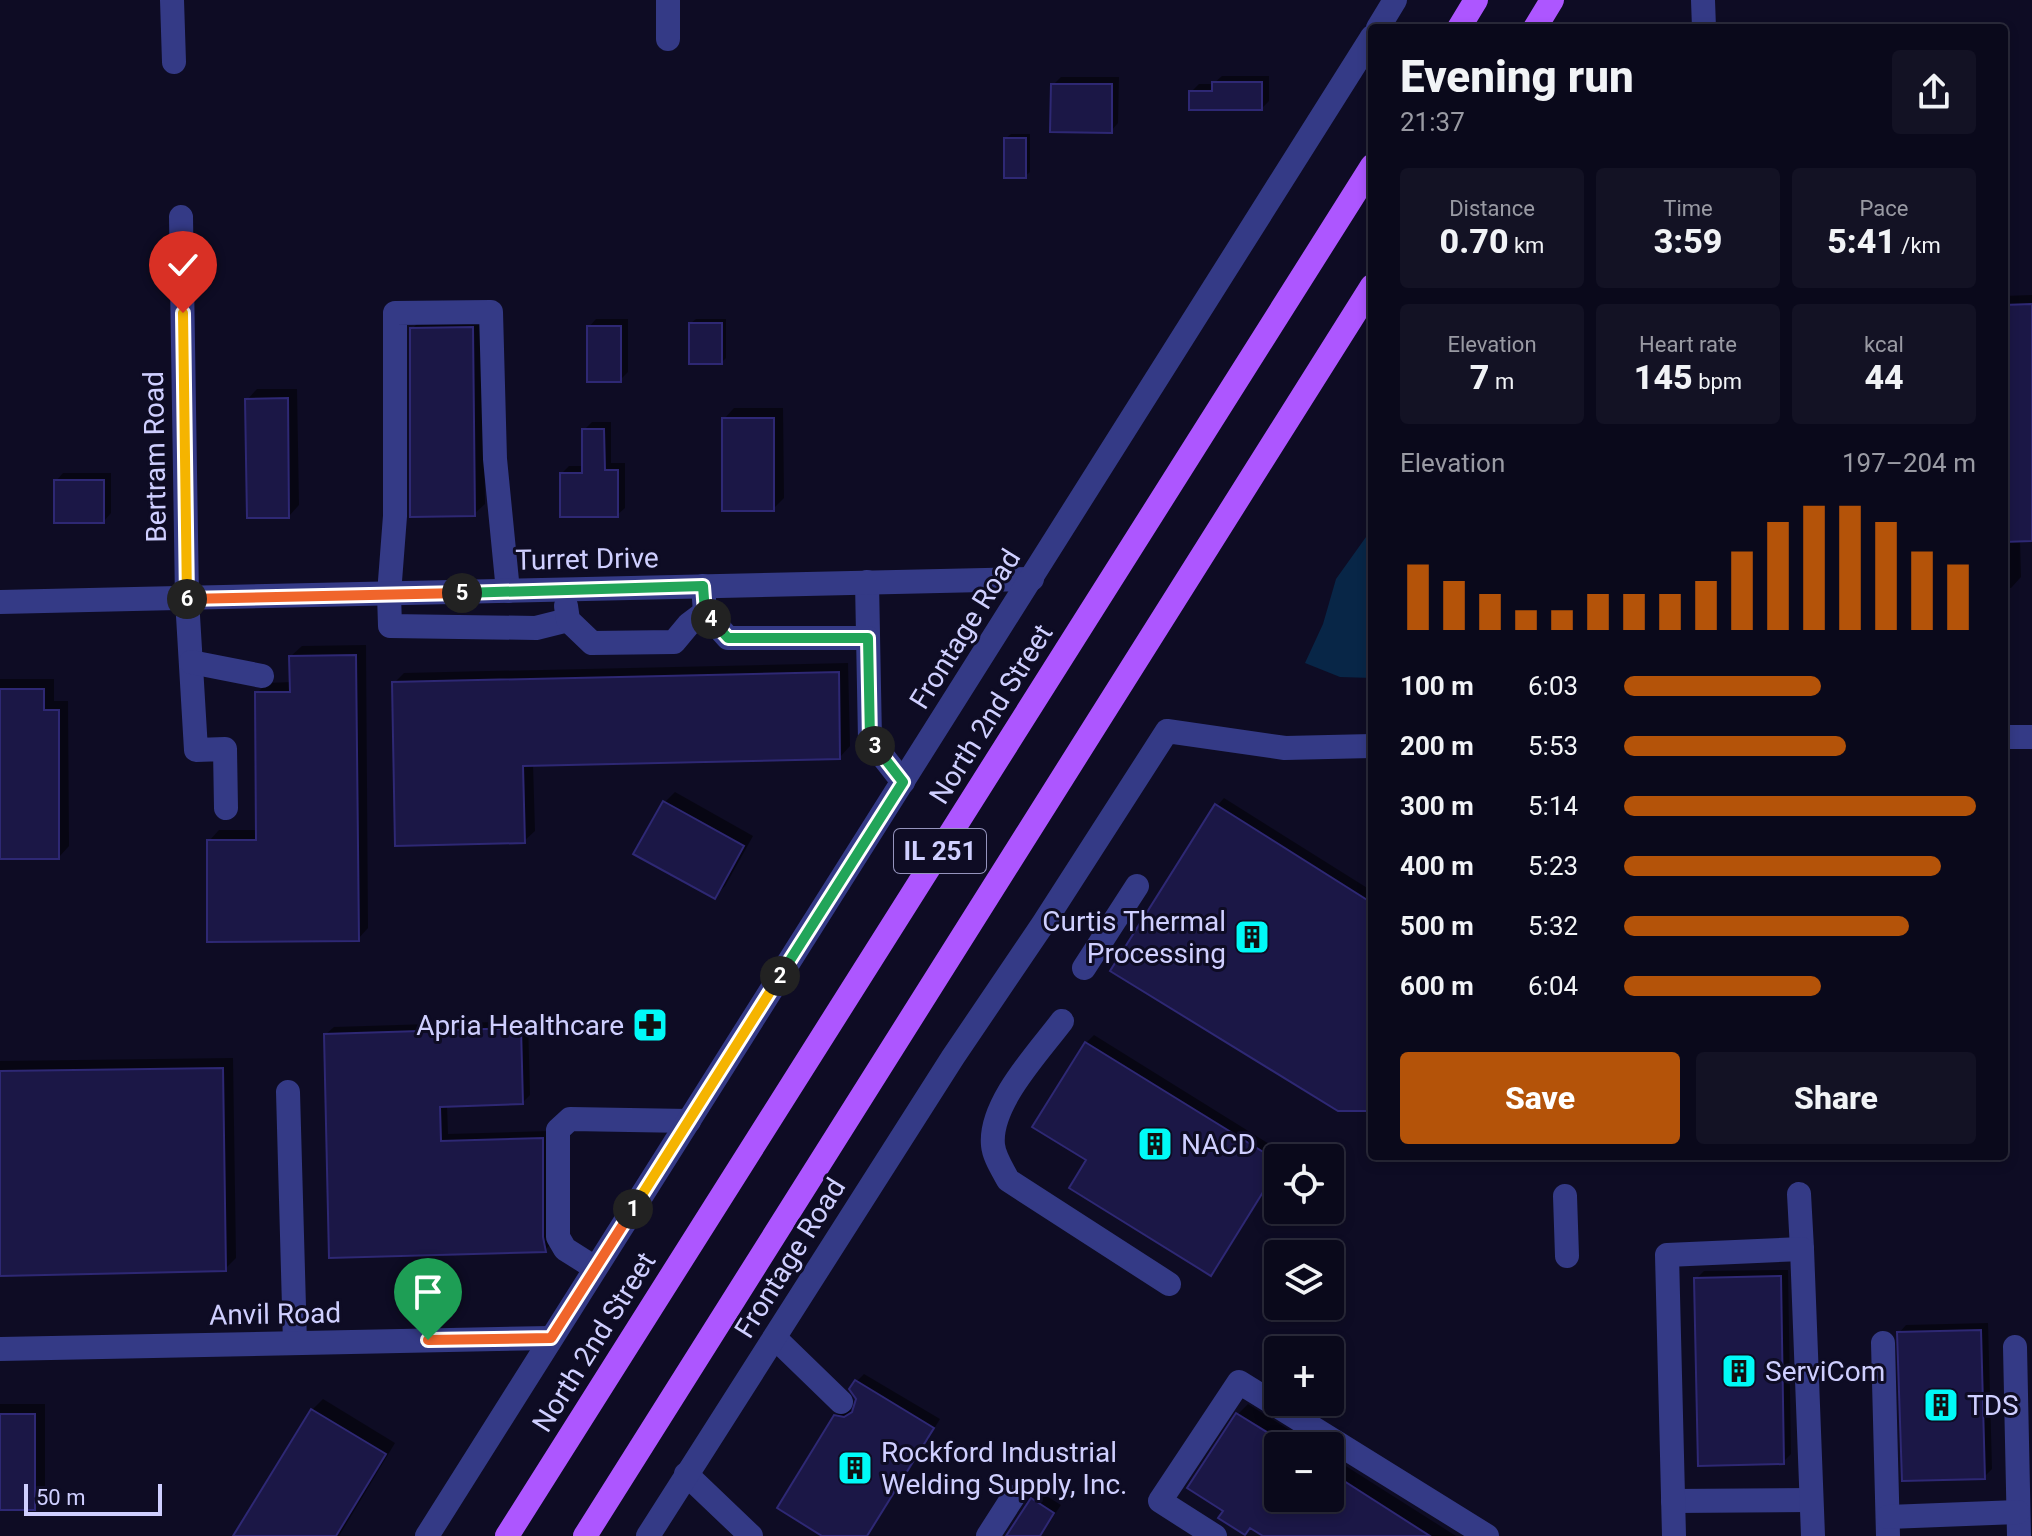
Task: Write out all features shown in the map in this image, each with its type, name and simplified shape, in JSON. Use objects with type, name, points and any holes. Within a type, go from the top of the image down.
[{"type":"main road","points":[[1461,24],[1476,0]]},
{"type":"main road","points":[[1537,24],[1552,0]]},
{"type":"main road","name":"North 2nd Street","points":[[507,1536],[1368,172]]},
{"type":"main road","name":"IL 251","points":[[585,1536],[1368,292]]},
{"type":"street","points":[[172,0],[174,62]]},
{"type":"street","points":[[668,0],[668,39]]},
{"type":"street","points":[[1380,24],[1395,0]]},
{"type":"street","name":"Frontage Road","points":[[427,1536],[1368,43]]},
{"type":"street","name":"Bertram Road","points":[[181,217],[187,599],[196,750],[225,749],[226,808]]},
{"type":"street","points":[[508,591],[495,459],[491,312],[395,313],[395,516],[389,594],[390,626],[536,628],[568,620]]},
{"type":"street","name":"Turret Drive","points":[[0,602],[1032,579]]},
{"type":"street","points":[[867,582],[870,740],[903,782]]},
{"type":"street","points":[[703,586],[705,612],[728,638],[868,638]]},
{"type":"street","points":[[564,590],[568,620],[592,643],[674,642],[689,624],[705,612]]},
{"type":"street","points":[[191,662],[262,676]]},
{"type":"street","name":"Frontage Road","points":[[648,1536],[953,1057],[1167,731],[1285,748],[1368,746]]},
{"type":"street","points":[[2008,737],[2032,737]]},
{"type":"street","points":[[1084,968],[1137,886]]},
{"type":"street","points":[[1062,1021],[1003,1102],[993,1146],[1000,1164],[1008,1180],[1169,1284]]},
{"type":"street","points":[[288,1092],[295,1343]]},
{"type":"street","points":[[595,1268],[565,1249],[558,1237],[558,1130],[570,1119],[689,1121]]},
{"type":"street","points":[[1799,1194],[1813,1536]]},
{"type":"street","points":[[1565,1196],[1567,1256]]},
{"type":"street","points":[[1674,1536],[1667,1255],[1802,1249]]},
{"type":"street","name":"Anvil Road","points":[[0,1349],[551,1338]]},
{"type":"street","points":[[775,1338],[841,1402]]},
{"type":"street","points":[[1883,1343],[1888,1526],[2018,1524],[2015,1347]]},
{"type":"street","points":[[1215,1536],[1160,1501],[1239,1382],[1487,1536]]},
{"type":"street","points":[[686,1474],[751,1536]]},
{"type":"street","points":[[988,1536],[1013,1497]]},
{"type":"street","points":[[1673,1501],[1811,1500]]},
{"type":"water","points":[[1368,532],[1368,678],[1340,677],[1305,663],[1323,624],[1336,579]]},
{"type":"building","points":[[1212,82],[1262,82],[1262,110],[1189,110],[1189,91],[1212,91]]},
{"type":"building","points":[[1051,84],[1112,84],[1112,133],[1050,132]]},
{"type":"building","points":[[1004,138],[1026,138],[1026,178],[1004,178]]},
{"type":"building","points":[[2032,304],[2032,541],[2008,542],[2008,305]]},
{"type":"building","points":[[689,323],[722,323],[722,364],[689,364]]},
{"type":"building","points":[[587,326],[621,326],[621,382],[587,382]]},
{"type":"building","points":[[473,327],[475,516],[410,517],[410,328]]},
{"type":"building","points":[[288,398],[289,518],[247,518],[245,399]]},
{"type":"building","points":[[722,418],[774,418],[774,511],[722,511]]},
{"type":"building","points":[[582,429],[604,429],[605,470],[618,470],[618,517],[560,517],[560,473],[582,473]]},
{"type":"building","points":[[54,480],[104,480],[104,523],[54,523]]},
{"type":"building","points":[[356,655],[359,941],[207,942],[207,840],[256,840],[255,692],[290,692],[289,656]]},
{"type":"building","points":[[839,672],[840,759],[523,766],[525,843],[395,846],[392,682]]},
{"type":"building","points":[[0,689],[44,689],[44,710],[59,710],[59,859],[0,859]]},
{"type":"building","points":[[663,801],[744,846],[715,899],[633,854]]},
{"type":"building","name":"Curtis Thermal Processing","points":[[1215,804],[1368,900],[1368,1111],[1338,1111],[1110,971]]},
{"type":"building","points":[[521,1028],[523,1104],[440,1107],[441,1141],[543,1138],[543,1237],[546,1252],[329,1258],[324,1034]]},
{"type":"building","name":"NACD","points":[[1085,1042],[1264,1152],[1264,1191],[1211,1276],[1069,1188],[1086,1160],[1032,1127]]},
{"type":"building","points":[[223,1068],[226,1271],[0,1276],[0,1071]]},
{"type":"building","name":"ServiCom","points":[[1781,1276],[1784,1464],[1698,1466],[1694,1278]]},
{"type":"building","name":"TDS","points":[[1981,1330],[1985,1479],[1902,1481],[1897,1332]]},
{"type":"building","name":"Rockford Industrial Welding Supply, Inc.","points":[[855,1380],[934,1428],[867,1536],[822,1536],[777,1508],[834,1415],[844,1417],[852,1412],[856,1399],[849,1389]]},
{"type":"building","points":[[311,1409],[386,1454],[336,1536],[233,1536]]},
{"type":"building","points":[[1236,1413],[1267,1432],[1264,1432],[1264,1512],[1344,1512],[1344,1481],[1430,1536],[1263,1536],[1250,1528],[1245,1535],[1218,1518],[1223,1511],[1187,1488]]},
{"type":"building","points":[[0,1414],[35,1414],[35,1510],[0,1510]]},
{"type":"building","points":[[1031,1498],[1054,1513],[1040,1536],[1006,1536]]},
{"type":"place","name":"Curtis Thermal Processing","points":[[1252,937]]},
{"type":"place","name":"Apria Healthcare","points":[[650,1025]]},
{"type":"place","name":"NACD","points":[[1155,1144]]},
{"type":"place","name":"ServiCom","points":[[1739,1371]]},
{"type":"place","name":"TDS","points":[[1941,1405]]},
{"type":"place","name":"Rockford Industrial Welding Supply, Inc.","points":[[855,1468]]},
{"type":"route","points":[[183,313],[187,599],[703,586],[705,612],[728,638],[868,638],[870,740],[903,782],[551,1338],[428,1340]]}]
